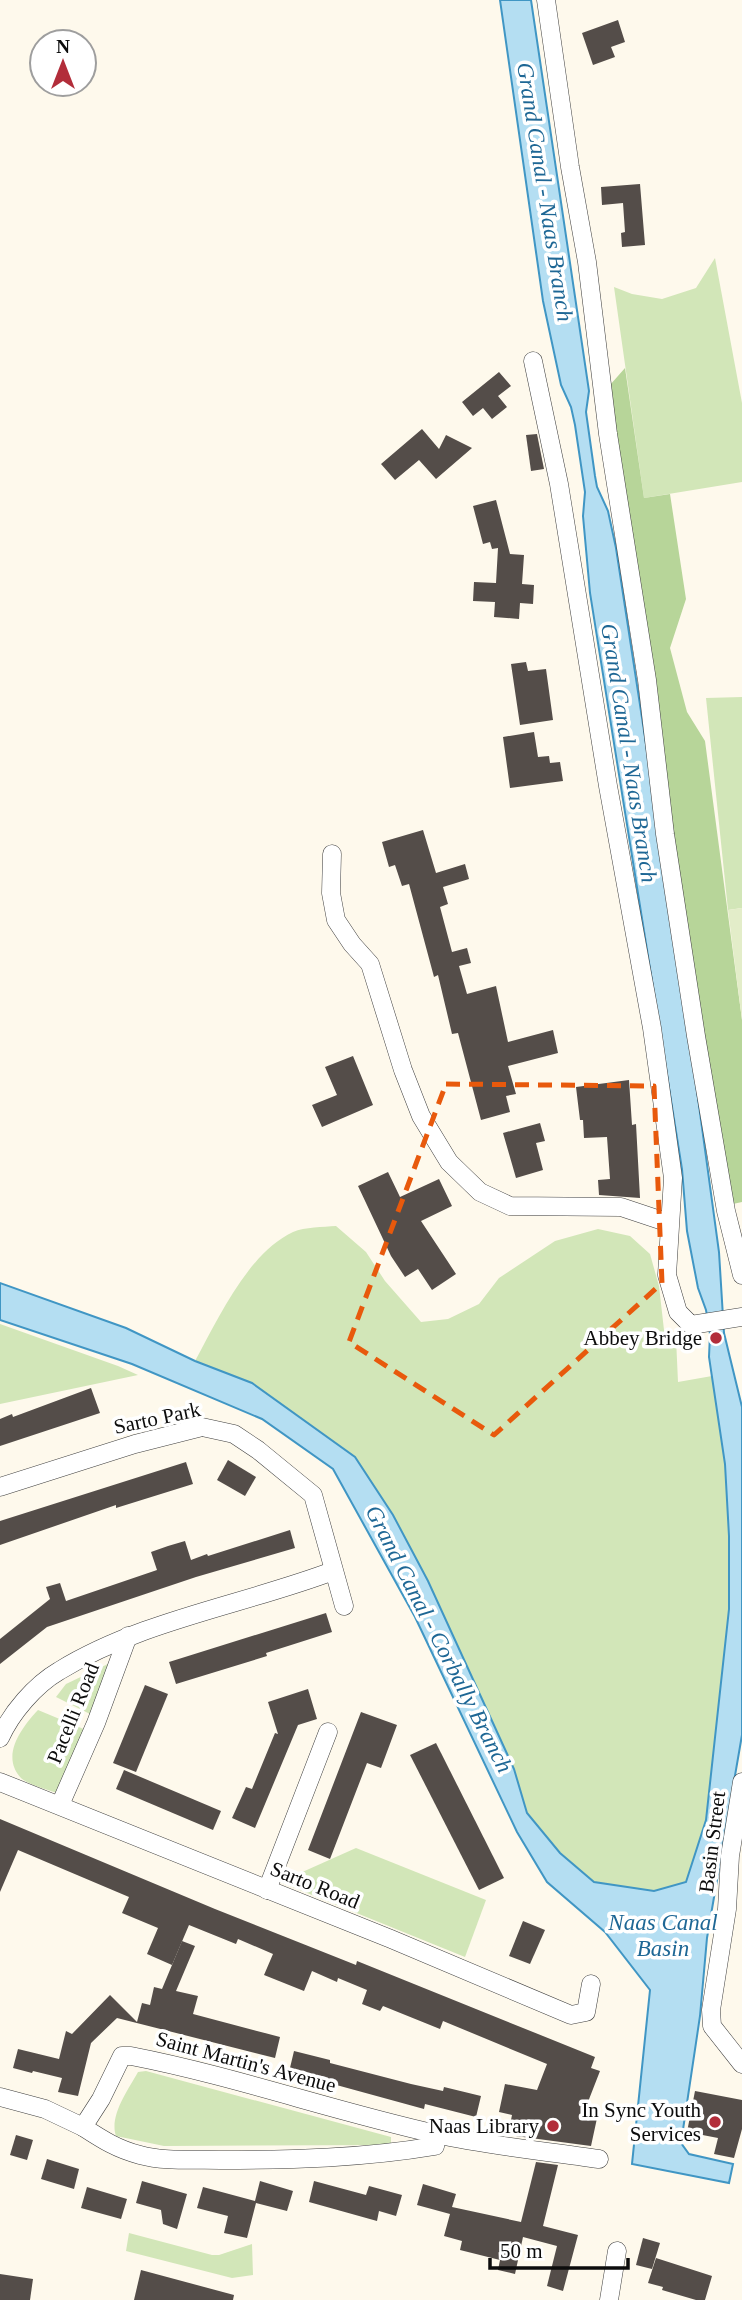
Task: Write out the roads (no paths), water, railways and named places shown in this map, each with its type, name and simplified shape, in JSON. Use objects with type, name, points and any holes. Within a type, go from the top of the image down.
[{"type":"street","points":[[546,0],[570,167],[587,262],[608,434],[647,680],[665,834],[726,1211],[742,1275]]},
{"type":"street","points":[[533,361],[559,485],[608,786],[652,1028],[673,1178],[667,1275],[678,1311],[691,1325],[740,1318]]},
{"type":"street","points":[[332,854],[331,893],[337,920],[352,944],[370,964],[407,1082],[421,1116],[449,1162],[480,1192],[510,1206],[621,1207],[669,1223]]},
{"type":"street","name":"Sarto Park","points":[[0,1487],[135,1444],[202,1427],[234,1434],[313,1495],[344,1606]]},
{"type":"street","points":[[0,1738],[34,1690],[57,1671],[128,1636],[334,1571]]},
{"type":"street","name":"Pacelli Road","points":[[60,1805],[96,1723],[128,1636]]},
{"type":"street","points":[[267,1890],[328,1732]]},
{"type":"street","name":"Sarto Road","points":[[0,1782],[571,2015],[586,2012],[591,1984]]},
{"type":"street","name":"Basin Street","points":[[742,1782],[730,1856],[727,1909],[711,2010],[712,2026],[742,2064]]},
{"type":"street","name":"Saint Martin's Avenue","points":[[83,2127],[101,2099],[122,2056],[131,2056],[188,2068],[280,2095],[438,2134],[599,2160]]},
{"type":"street","points":[[0,2097],[45,2109],[83,2127],[110,2146],[143,2156],[188,2160],[271,2160],[389,2154],[435,2146],[438,2134]]},
{"type":"street","points":[[609,2300],[617,2251]]},
{"type":"water","points":[[500,0],[531,0],[589,391],[586,412],[595,476],[608,511],[616,548],[680,966],[719,1252],[724,1333],[742,1407],[742,1735],[707,1938],[700,2016],[681,2143],[689,2154],[733,2164],[729,2183],[632,2164],[650,1990],[605,1932],[547,1882],[517,1832],[415,1617],[333,1469],[262,1419],[132,1364],[0,1320],[0,1283],[126,1328],[195,1361],[252,1383],[355,1457],[393,1515],[428,1581],[514,1769],[527,1813],[560,1853],[594,1882],[654,1891],[686,1882],[706,1820],[729,1609],[725,1464],[709,1357],[710,1334],[687,1231],[682,1169],[590,593],[583,516],[585,492],[575,425],[571,407],[561,385],[543,301]]},
{"type":"place","name":"Abbey Bridge","points":[[716,1338]]},
{"type":"place","name":"In Sync Youth Services","points":[[715,2122]]},
{"type":"place","name":"Naas Library","points":[[553,2126]]},
{"type":"water label","name":"Grand Canal - Naas Branch","points":[[545,192]]},
{"type":"water label","name":"Grand Canal - Naas Branch","points":[[629,753]]},
{"type":"water label","name":"Grand Canal - Corbally Branch","points":[[439,1639]]},
{"type":"water label","name":"Naas Canal Basin","points":[[663,1935]]}]
